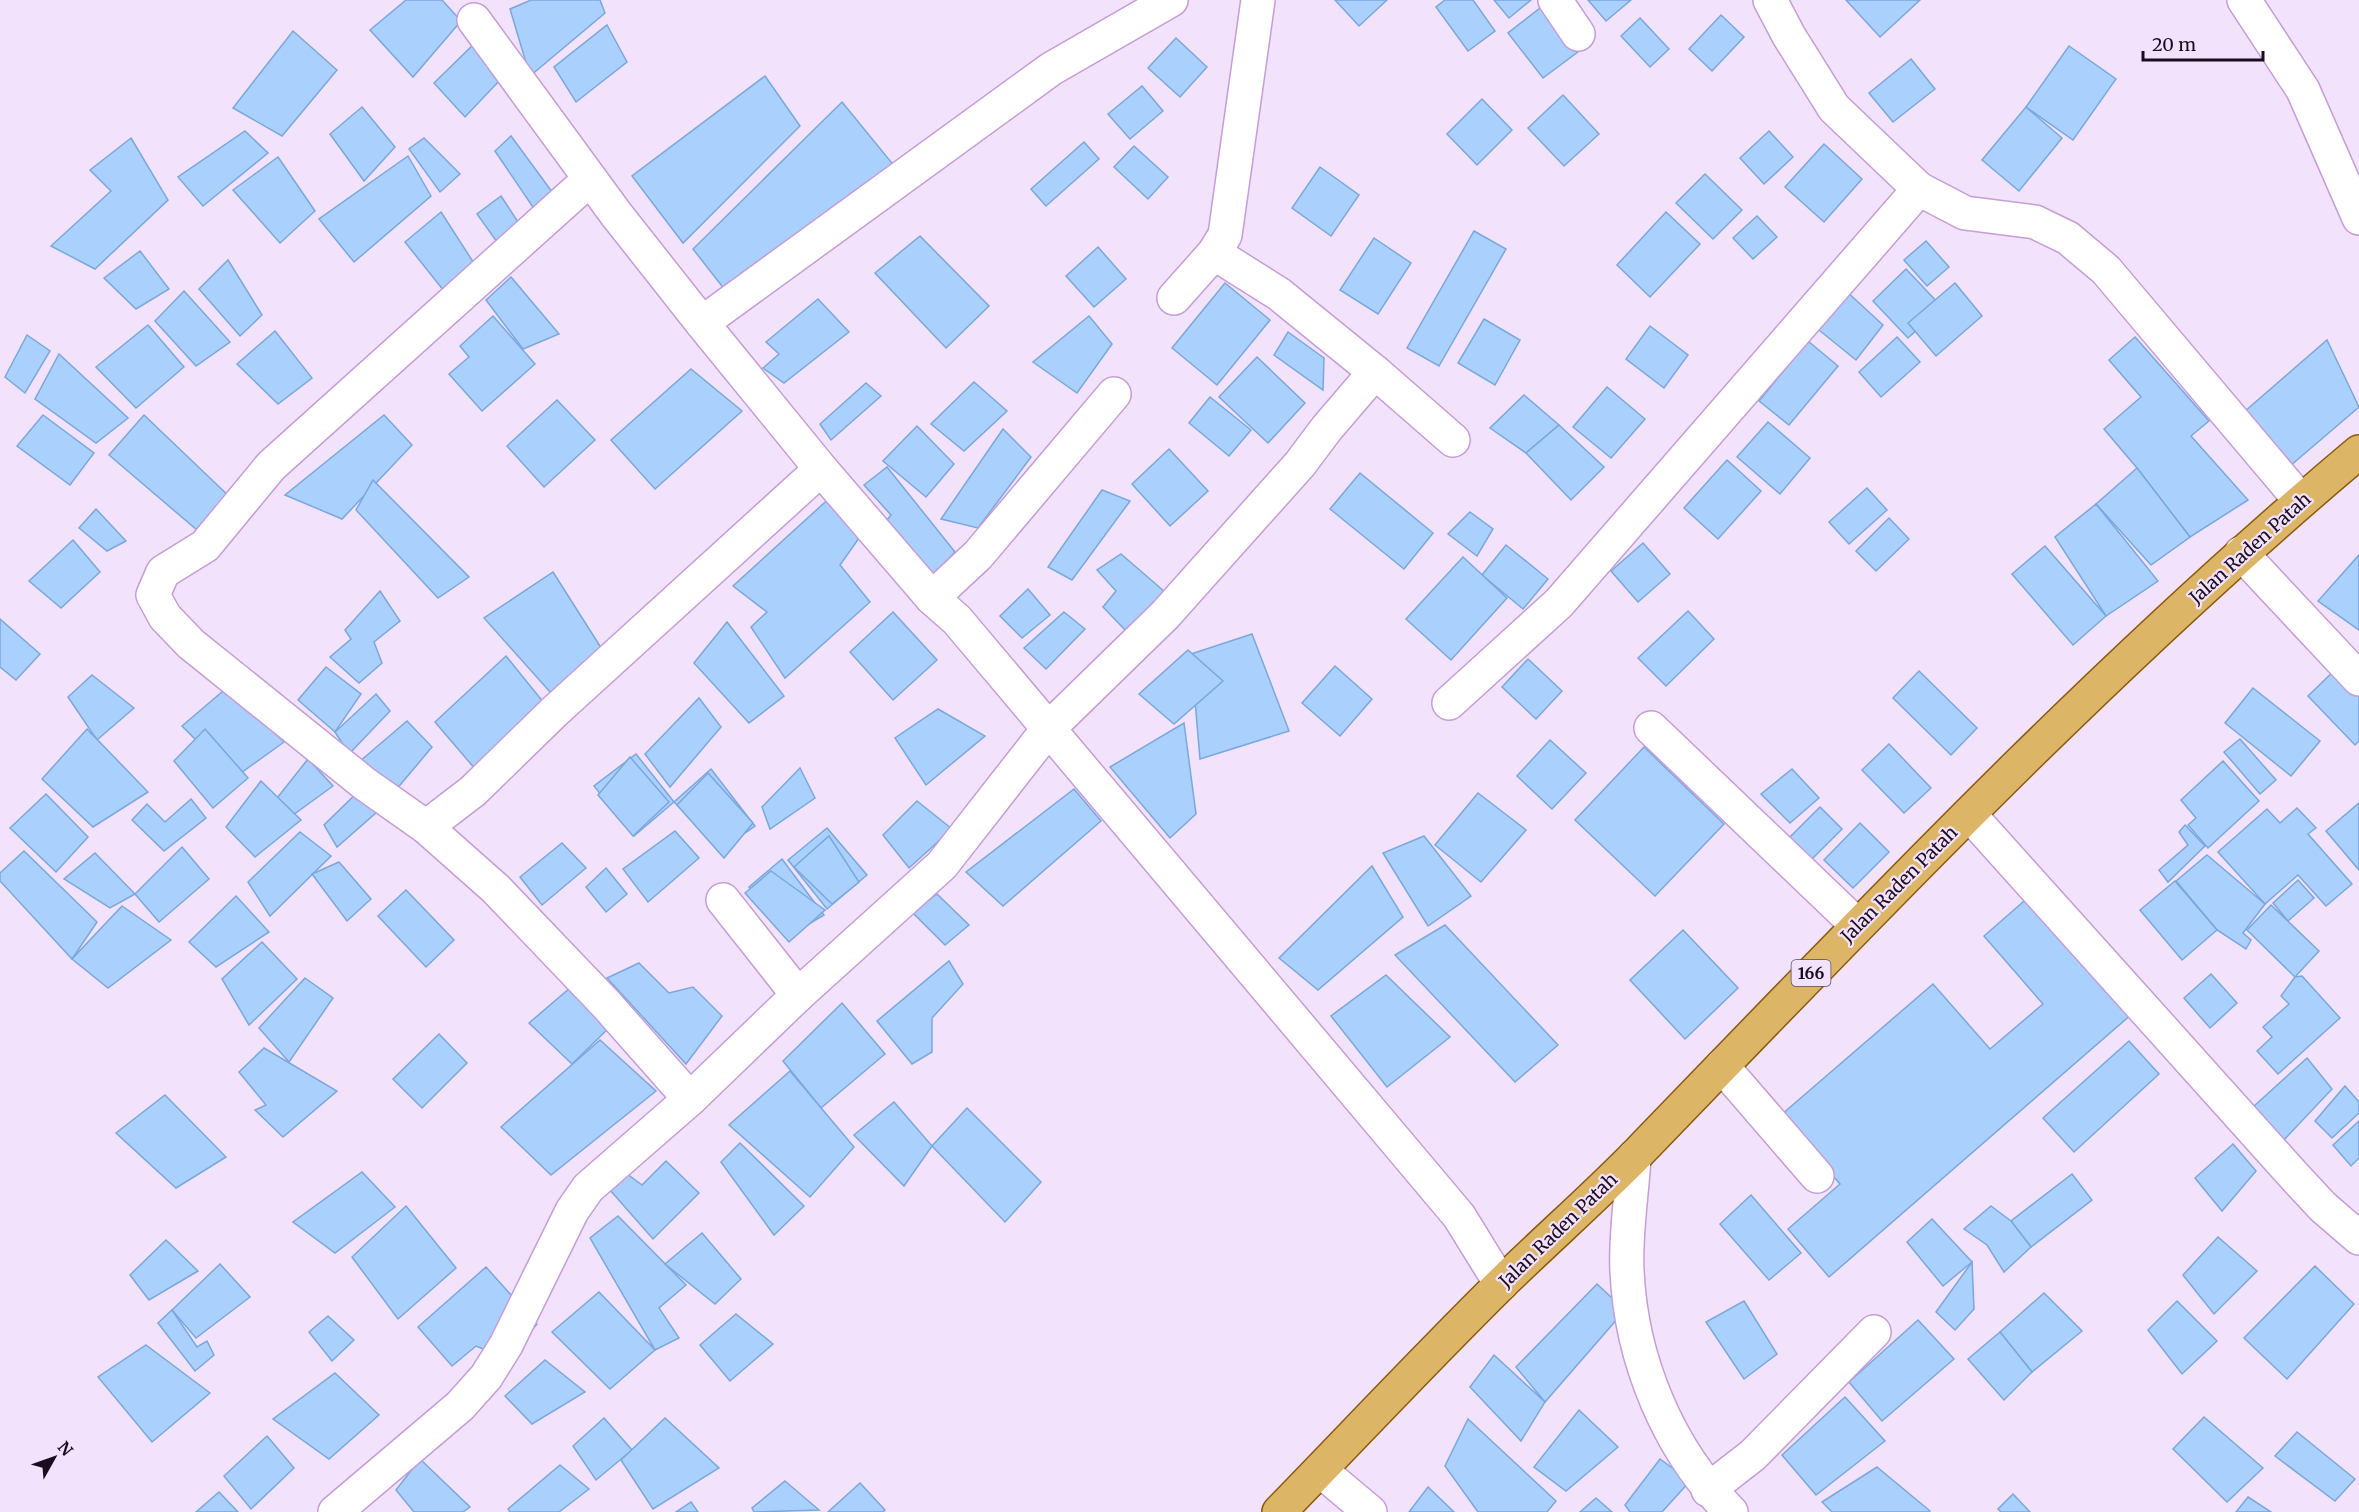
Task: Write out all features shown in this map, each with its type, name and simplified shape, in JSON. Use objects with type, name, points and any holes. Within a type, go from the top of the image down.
[{"type":"main road","name":"Jalan Raden Patah","points":[[1279,1512],[1501,1284],[1634,1157],[1740,1088],[1857,926],[1978,824],[2249,561],[2301,501],[2359,452]]},
{"type":"street","points":[[702,323],[1051,69],[1171,0]]},
{"type":"street","points":[[1174,298],[1214,253],[1225,235],[1258,0]]},
{"type":"street","points":[[1555,0],[1578,34]]},
{"type":"street","points":[[1770,0],[1789,36],[1834,108],[1919,189],[1965,213],[2035,222],[2068,238],[2106,270],[2301,501]]},
{"type":"street","points":[[2244,0],[2302,90],[2359,218]]},
{"type":"street","points":[[474,20],[590,179],[702,323],[821,469],[932,598],[957,620],[1459,1216],[1501,1284]]},
{"type":"street","points":[[590,179],[271,465],[205,546],[164,572],[153,595],[165,617],[191,644],[365,784],[426,827],[503,897],[606,1004],[690,1099]]},
{"type":"street","points":[[1449,703],[1559,603],[1919,189]]},
{"type":"street","points":[[1214,253],[1279,294],[1375,372],[1453,440]]},
{"type":"street","points":[[335,1512],[460,1406],[486,1377],[506,1345],[572,1211],[588,1188],[690,1099],[798,995],[942,865],[1049,728],[1165,615],[1300,464],[1327,428],[1375,372]]},
{"type":"street","points":[[932,598],[978,555],[1114,394]]},
{"type":"street","points":[[426,827],[473,791],[554,712],[821,469]]},
{"type":"street","points":[[2249,561],[2359,679]]},
{"type":"street","points":[[1651,728],[1857,926]]},
{"type":"street","points":[[1978,824],[2303,1185],[2359,1238]]},
{"type":"street","points":[[723,900],[798,995]]},
{"type":"street","points":[[1740,1088],[1817,1176]]},
{"type":"street","points":[[1634,1157],[1627,1270],[1638,1346],[1665,1423],[1720,1494],[1753,1455],[1874,1332]]},
{"type":"street","points":[[1320,1470],[1370,1512]]},
{"type":"building","points":[[406,0],[442,0],[461,21],[413,77],[370,30]]},
{"type":"building","points":[[531,0],[600,0],[605,13],[530,76],[510,9]]},
{"type":"building","points":[[1335,0],[1387,0],[1359,26]]},
{"type":"building","points":[[1445,0],[1473,0],[1495,31],[1468,51],[1436,7]]},
{"type":"building","points":[[1494,0],[1531,0],[1509,18]]},
{"type":"building","points":[[1588,0],[1631,0],[1606,21]]},
{"type":"building","points":[[1846,0],[1920,0],[1880,37]]},
{"type":"building","points":[[1544,5],[1579,51],[1543,78],[1508,33]]},
{"type":"building","points":[[1721,15],[1744,37],[1712,71],[1689,49]]},
{"type":"building","points":[[1640,18],[1669,49],[1650,67],[1621,36]]},
{"type":"building","points":[[607,25],[627,62],[576,102],[554,67]]},
{"type":"building","points":[[293,31],[337,70],[282,136],[233,108]]},
{"type":"building","points":[[1176,38],[1207,67],[1180,97],[1148,68]]},
{"type":"building","points":[[474,44],[500,80],[465,117],[434,83]]},
{"type":"building","points":[[2069,46],[2116,79],[2073,140],[2026,107]]},
{"type":"building","points":[[1911,59],[1935,89],[1893,122],[1869,93]]},
{"type":"building","points":[[765,76],[800,126],[683,243],[632,176]]},
{"type":"building","points":[[1142,86],[1163,111],[1130,139],[1108,114]]},
{"type":"building","points":[[1563,95],[1599,134],[1564,166],[1528,128]]},
{"type":"building","points":[[1482,99],[1512,130],[1477,165],[1447,134]]},
{"type":"building","points":[[842,102],[900,173],[725,290],[693,249]]},
{"type":"building","points":[[362,107],[395,147],[364,181],[330,134]]},
{"type":"building","points":[[2026,107],[2062,138],[2019,191],[1982,160]]},
{"type":"building","points":[[245,131],[268,153],[203,206],[178,177]]},
{"type":"building","points":[[1769,131],[1793,157],[1764,184],[1740,158]]},
{"type":"building","points":[[511,136],[558,200],[541,219],[495,151]]},
{"type":"building","points":[[131,138],[168,200],[95,269],[51,246],[111,191],[90,170]]},
{"type":"building","points":[[424,138],[460,174],[440,192],[409,149]]},
{"type":"building","points":[[1084,142],[1099,159],[1046,206],[1031,189]]},
{"type":"building","points":[[1824,144],[1862,179],[1824,222],[1785,187]]},
{"type":"building","points":[[1134,146],[1168,177],[1148,199],[1114,167]]},
{"type":"building","points":[[408,156],[431,196],[354,262],[319,219]]},
{"type":"building","points":[[278,157],[315,211],[280,243],[233,190]]},
{"type":"building","points":[[1320,167],[1359,195],[1331,236],[1292,208]]},
{"type":"building","points":[[1705,174],[1742,210],[1713,239],[1676,203]]},
{"type":"building","points":[[501,196],[520,225],[497,242],[477,214]]},
{"type":"building","points":[[441,212],[477,268],[444,291],[405,242]]},
{"type":"building","points":[[1666,212],[1700,244],[1650,297],[1617,265]]},
{"type":"building","points":[[1757,216],[1777,237],[1753,259],[1733,238]]},
{"type":"building","points":[[1474,231],[1506,249],[1439,366],[1407,348]]},
{"type":"building","points":[[920,236],[989,306],[946,348],[875,273]]},
{"type":"building","points":[[1374,238],[1411,263],[1378,314],[1340,290]]},
{"type":"building","points":[[1926,241],[1949,267],[1927,286],[1904,260]]},
{"type":"building","points":[[1098,247],[1126,279],[1094,307],[1066,276]]},
{"type":"building","points":[[140,251],[169,289],[136,309],[104,278]]},
{"type":"building","points":[[228,260],[262,315],[240,336],[199,289]]},
{"type":"building","points":[[1906,269],[1942,307],[1908,338],[1873,301]]},
{"type":"building","points":[[511,277],[559,334],[523,349],[486,300]]},
{"type":"building","points":[[1225,283],[1270,320],[1217,385],[1172,348]]},
{"type":"building","points":[[1955,283],[1982,316],[1936,356],[1908,323]]},
{"type":"building","points":[[1845,290],[1883,325],[1856,360],[1814,326]]},
{"type":"building","points":[[184,291],[230,342],[196,366],[155,321]]},
{"type":"building","points":[[818,299],[849,332],[784,383],[763,368],[779,354],[766,342]]},
{"type":"building","points":[[493,316],[535,364],[482,411],[449,374],[469,357],[460,346]]},
{"type":"building","points":[[1089,316],[1112,344],[1077,393],[1033,362]]},
{"type":"building","points":[[1484,319],[1520,340],[1495,385],[1458,363]]},
{"type":"building","points":[[148,325],[184,367],[136,408],[96,367]]},
{"type":"building","points":[[1650,326],[1688,355],[1664,388],[1626,359]]},
{"type":"building","points":[[275,331],[312,378],[278,404],[237,364]]},
{"type":"building","points":[[1288,332],[1324,358],[1323,390],[1274,355]]},
{"type":"building","points":[[27,335],[50,351],[25,393],[5,377]]},
{"type":"building","points":[[1897,337],[1920,362],[1881,397],[1859,372]]},
{"type":"building","points":[[2135,337],[2209,421],[2191,436],[2248,500],[2190,537],[2104,429],[2141,397],[2109,360]]},
{"type":"building","points":[[2327,340],[2359,407],[2290,466],[2244,412]]},
{"type":"building","points":[[1808,341],[1838,366],[1789,425],[1759,401]]},
{"type":"building","points":[[59,354],[128,418],[96,443],[35,399]]},
{"type":"building","points":[[1257,357],[1305,403],[1268,443],[1219,397]]},
{"type":"building","points":[[691,369],[742,411],[655,489],[611,440]]},
{"type":"building","points":[[974,382],[1007,411],[964,451],[931,424]]},
{"type":"building","points":[[866,383],[881,396],[831,440],[820,424]]},
{"type":"building","points":[[1607,387],[1645,419],[1611,458],[1573,427]]},
{"type":"building","points":[[1524,395],[1559,425],[1526,453],[1490,428]]},
{"type":"building","points":[[1210,397],[1251,430],[1229,456],[1189,423]]},
{"type":"building","points":[[557,400],[595,440],[544,487],[507,446]]},
{"type":"building","points":[[43,415],[94,453],[70,485],[17,446]]},
{"type":"building","points":[[144,415],[234,501],[204,536],[109,455]]},
{"type":"building","points":[[384,415],[412,445],[342,519],[285,495]]},
{"type":"building","points":[[1768,422],[1810,458],[1780,494],[1737,457]]},
{"type":"building","points":[[1559,425],[1604,467],[1571,500],[1526,453]]},
{"type":"building","points":[[917,426],[954,464],[926,497],[883,461]]},
{"type":"building","points":[[1003,429],[1031,457],[978,528],[941,519]]},
{"type":"building","points":[[1169,449],[1208,491],[1170,526],[1132,484]]},
{"type":"building","points":[[1727,460],[1761,491],[1718,539],[1684,508]]},
{"type":"building","points":[[887,467],[955,552],[931,578],[881,527],[891,515],[864,485]]},
{"type":"building","points":[[2137,468],[2190,537],[2151,565],[2096,504]]},
{"type":"building","points":[[1360,473],[1433,533],[1404,569],[1330,509]]},
{"type":"building","points":[[373,480],[469,577],[438,598],[356,510]]},
{"type":"building","points":[[1867,488],[1887,510],[1849,544],[1829,522]]},
{"type":"building","points":[[1102,490],[1130,501],[1072,580],[1048,567]]},
{"type":"building","points":[[834,494],[864,531],[840,565],[870,602],[785,678],[751,627],[767,612],[733,586]]},
{"type":"building","points":[[2096,504],[2158,581],[2106,616],[2055,537]]},
{"type":"building","points":[[96,509],[126,541],[107,551],[79,528]]},
{"type":"building","points":[[1470,512],[1493,529],[1477,556],[1448,534]]},
{"type":"building","points":[[1889,518],[1909,539],[1876,571],[1856,551]]},
{"type":"building","points":[[73,540],[100,572],[61,608],[29,581]]},
{"type":"building","points":[[1643,543],[1670,574],[1638,602],[1611,571]]},
{"type":"building","points":[[1506,545],[1548,579],[1523,609],[1482,575]]},
{"type":"building","points":[[2045,546],[2106,616],[2073,645],[2012,574]]},
{"type":"building","points":[[1121,554],[1165,592],[1127,632],[1103,607],[1116,591],[1097,570]]},
{"type":"building","points":[[2359,555],[2359,630],[2318,601]]},
{"type":"building","points":[[1463,557],[1507,598],[1451,660],[1406,619]]},
{"type":"building","points":[[553,572],[605,654],[559,702],[484,618]]},
{"type":"building","points":[[1028,589],[1050,615],[1022,638],[1000,616]]},
{"type":"building","points":[[380,591],[400,621],[374,642],[382,663],[359,683],[330,657],[351,639],[345,630]]},
{"type":"building","points":[[1688,611],[1714,639],[1666,686],[1638,658]]},
{"type":"building","points":[[893,612],[937,660],[893,700],[850,652]]},
{"type":"building","points":[[1064,612],[1085,629],[1046,669],[1024,648]]},
{"type":"building","points":[[0,619],[40,654],[16,680],[0,667]]},
{"type":"building","points":[[727,622],[784,696],[749,723],[694,663]]},
{"type":"building","points":[[1252,634],[1289,731],[1200,759],[1191,654]]},
{"type":"building","points":[[1188,650],[1223,681],[1174,724],[1139,694]]},
{"type":"building","points":[[506,656],[544,703],[482,777],[435,722]]},
{"type":"building","points":[[1528,659],[1562,691],[1536,719],[1502,687]]},
{"type":"building","points":[[1335,666],[1372,699],[1340,736],[1302,703]]},
{"type":"building","points":[[2339,666],[2359,686],[2359,741],[2355,745],[2308,696]]},
{"type":"building","points":[[326,667],[361,694],[335,732],[298,700]]},
{"type":"building","points":[[1919,671],[1977,728],[1951,755],[1893,698]]},
{"type":"building","points":[[92,675],[134,708],[97,740],[68,697]]},
{"type":"building","points":[[229,686],[284,742],[234,778],[182,726]]},
{"type":"building","points":[[2253,688],[2320,741],[2291,776],[2225,723]]},
{"type":"building","points":[[376,694],[390,711],[349,754],[335,732]]},
{"type":"building","points":[[699,698],[721,727],[670,787],[645,754]]},
{"type":"building","points":[[938,709],[985,736],[926,785],[895,738]]},
{"type":"building","points":[[407,721],[432,747],[390,797],[359,762]]},
{"type":"building","points":[[1184,723],[1196,814],[1170,838],[1110,767]]},
{"type":"building","points":[[87,729],[148,792],[93,827],[42,779]]},
{"type":"building","points":[[205,729],[248,778],[213,808],[174,761]]},
{"type":"building","points":[[2240,739],[2276,780],[2260,794],[2224,752]]},
{"type":"building","points":[[1550,740],[1586,773],[1552,809],[1517,776]]},
{"type":"building","points":[[1889,744],[1931,788],[1904,813],[1862,770]]},
{"type":"building","points":[[1644,747],[1724,824],[1655,896],[1575,820]]},
{"type":"building","points":[[636,754],[674,802],[634,836],[594,786]]},
{"type":"building","points":[[630,757],[669,802],[633,836],[598,795]]},
{"type":"building","points":[[308,759],[333,786],[286,820],[270,807]]},
{"type":"building","points":[[2223,761],[2259,801],[2208,848],[2188,825],[2196,818],[2181,800]]},
{"type":"building","points":[[800,768],[815,798],[770,829],[762,807]]},
{"type":"building","points":[[711,769],[755,826],[722,849],[674,802]]},
{"type":"building","points":[[1792,769],[1819,798],[1790,823],[1761,794]]},
{"type":"building","points":[[708,773],[753,823],[724,858],[677,805]]},
{"type":"building","points":[[261,781],[301,820],[255,857],[226,827]]},
{"type":"building","points":[[363,787],[385,805],[337,847],[324,825]]},
{"type":"building","points":[[1074,789],[1101,821],[1003,906],[966,872]]},
{"type":"building","points":[[1478,793],[1526,830],[1481,882],[1435,845]]},
{"type":"building","points":[[46,794],[88,837],[56,872],[10,828]]},
{"type":"building","points":[[191,799],[206,818],[164,851],[132,820],[147,804],[165,822]]},
{"type":"building","points":[[917,801],[952,829],[909,868],[883,835]]},
{"type":"building","points":[[2359,803],[2359,870],[2326,831]]},
{"type":"building","points":[[1820,807],[1842,829],[1810,861],[1788,839]]},
{"type":"building","points":[[2297,808],[2316,828],[2308,834],[2352,884],[2326,906],[2298,875],[2265,904],[2218,852],[2267,809],[2280,823]]},
{"type":"building","points":[[1860,823],[1889,852],[1853,888],[1824,860]]},
{"type":"building","points":[[2185,825],[2205,846],[2168,882],[2159,870],[2188,845],[2179,832]]},
{"type":"building","points":[[827,828],[867,875],[827,909],[788,860]]},
{"type":"building","points":[[675,831],[699,858],[648,902],[623,869]]},
{"type":"building","points":[[300,832],[331,856],[270,916],[248,882]]},
{"type":"building","points":[[829,836],[859,882],[832,904],[794,867]]},
{"type":"building","points":[[1424,836],[1471,896],[1428,926],[1383,853]]},
{"type":"building","points":[[562,843],[586,868],[542,905],[520,877]]},
{"type":"building","points":[[182,847],[209,879],[159,922],[135,894]]},
{"type":"building","points":[[24,851],[97,922],[72,959],[0,881],[0,873]]},
{"type":"building","points":[[95,853],[135,894],[110,908],[64,879]]},
{"type":"building","points":[[2207,855],[2265,904],[2243,933],[2251,940],[2246,949],[2217,930],[2176,881]]},
{"type":"building","points":[[782,859],[824,915],[789,936],[749,887]]},
{"type":"building","points":[[339,862],[371,899],[347,921],[312,874]]},
{"type":"building","points":[[1372,866],[1403,917],[1318,990],[1279,958]]},
{"type":"building","points":[[606,868],[627,894],[606,912],[586,887]]},
{"type":"building","points":[[771,871],[825,910],[789,942],[745,893]]},
{"type":"building","points":[[2298,880],[2314,898],[2288,921],[2273,903]]},
{"type":"building","points":[[2175,881],[2217,930],[2182,960],[2140,910]]},
{"type":"building","points":[[406,890],[454,940],[426,967],[378,916]]},
{"type":"building","points":[[937,894],[969,925],[945,945],[912,912]]},
{"type":"building","points":[[2031,895],[2133,1013],[1829,1277],[1788,1229],[1840,1184],[1781,1115],[1933,984],[1990,1049],[2043,1004],[1984,936]]},
{"type":"building","points":[[236,896],[269,932],[216,967],[189,942]]},
{"type":"building","points":[[2271,905],[2319,951],[2295,977],[2247,930]]},
{"type":"building","points":[[122,906],[171,940],[108,988],[72,959]]},
{"type":"building","points":[[1445,925],[1558,1045],[1515,1082],[1395,955]]},
{"type":"building","points":[[1683,930],[1738,988],[1685,1039],[1630,980]]},
{"type":"building","points":[[262,942],[297,979],[249,1025],[222,979]]},
{"type":"building","points":[[949,961],[963,984],[932,1018],[932,1052],[912,1064],[877,1021]]},
{"type":"building","points":[[639,963],[669,993],[693,987],[722,1016],[686,1064],[607,978]]},
{"type":"building","points":[[2211,974],[2237,1003],[2210,1028],[2184,998]]},
{"type":"building","points":[[1386,975],[1450,1037],[1387,1087],[1331,1016]]},
{"type":"building","points":[[2302,976],[2340,1018],[2278,1074],[2257,1051],[2272,1037],[2263,1027],[2289,1004],[2281,996],[2295,977]]},
{"type":"building","points":[[305,978],[333,998],[289,1062],[259,1028]]},
{"type":"building","points":[[577,982],[616,1021],[572,1064],[529,1023]]},
{"type":"building","points":[[842,1003],[885,1054],[821,1108],[783,1061]]},
{"type":"building","points":[[439,1034],[467,1063],[422,1108],[393,1079]]},
{"type":"building","points":[[600,1040],[656,1091],[551,1175],[501,1127]]},
{"type":"building","points":[[2129,1041],[2159,1074],[2074,1152],[2043,1118]]},
{"type":"building","points":[[264,1048],[337,1091],[283,1137],[255,1110],[266,1105],[239,1072]]},
{"type":"building","points":[[2307,1058],[2332,1089],[2282,1142],[2253,1107]]},
{"type":"building","points":[[790,1071],[854,1147],[810,1197],[729,1125]]},
{"type":"building","points":[[2345,1086],[2359,1102],[2359,1113],[2332,1138],[2315,1121]]},
{"type":"building","points":[[165,1095],[226,1157],[176,1188],[116,1133]]},
{"type":"building","points":[[894,1102],[932,1146],[904,1186],[854,1135]]},
{"type":"building","points":[[967,1108],[1041,1182],[1005,1222],[932,1146]]},
{"type":"building","points":[[2359,1121],[2359,1158],[2351,1166],[2333,1145]]},
{"type":"building","points":[[740,1143],[804,1206],[774,1235],[721,1162]]},
{"type":"building","points":[[2233,1144],[2256,1171],[2222,1211],[2195,1178]]},
{"type":"building","points":[[666,1161],[699,1193],[653,1239],[610,1190],[627,1174],[642,1185]]},
{"type":"building","points":[[362,1172],[395,1207],[335,1253],[293,1222]]},
{"type":"building","points":[[2072,1174],[2092,1200],[2031,1247],[2011,1221]]},
{"type":"building","points":[[1751,1195],[1801,1253],[1769,1280],[1720,1224]]},
{"type":"building","points":[[406,1206],[456,1268],[398,1319],[352,1257]]},
{"type":"building","points":[[1991,1206],[2011,1221],[2031,1247],[2004,1272],[1987,1245],[1964,1229]]},
{"type":"building","points":[[618,1216],[686,1285],[659,1308],[679,1338],[655,1350],[590,1238]]},
{"type":"building","points":[[1932,1219],[1972,1262],[1943,1286],[1907,1242]]},
{"type":"building","points":[[702,1233],[741,1279],[715,1304],[665,1264]]},
{"type":"building","points":[[2218,1237],[2257,1271],[2214,1314],[2183,1275]]},
{"type":"building","points":[[166,1240],[198,1271],[149,1300],[130,1275]]},
{"type":"building","points":[[1972,1262],[1974,1309],[1955,1330],[1936,1312]]},
{"type":"building","points":[[220,1264],[250,1297],[196,1338],[172,1310]]},
{"type":"building","points":[[2315,1266],[2354,1304],[2287,1379],[2244,1338]]},
{"type":"building","points":[[486,1267],[537,1324],[508,1359],[476,1346],[452,1366],[418,1327]]},
{"type":"building","points":[[1597,1284],[1625,1310],[1545,1402],[1516,1367]]},
{"type":"building","points":[[599,1292],[655,1350],[610,1389],[552,1332]]},
{"type":"building","points":[[2044,1293],[2082,1331],[2032,1372],[2000,1332]]},
{"type":"building","points":[[1744,1301],[1777,1354],[1744,1379],[1706,1322]]},
{"type":"building","points":[[2177,1301],[2217,1341],[2182,1374],[2148,1330]]},
{"type":"building","points":[[172,1310],[197,1347],[207,1341],[214,1355],[195,1371],[158,1323]]},
{"type":"building","points":[[736,1314],[773,1344],[730,1381],[700,1345]]},
{"type":"building","points":[[328,1316],[354,1340],[332,1361],[309,1332]]},
{"type":"building","points":[[1918,1320],[1954,1359],[1882,1421],[1849,1382]]},
{"type":"building","points":[[2000,1332],[2032,1372],[2004,1400],[1968,1359]]},
{"type":"building","points":[[146,1345],[210,1393],[152,1442],[98,1377]]},
{"type":"building","points":[[1494,1355],[1545,1402],[1521,1441],[1470,1387]]},
{"type":"building","points":[[545,1360],[585,1392],[532,1424],[505,1396]]},
{"type":"building","points":[[335,1373],[379,1415],[329,1459],[273,1419]]},
{"type":"building","points":[[1845,1397],[1885,1441],[1816,1495],[1782,1455]]},
{"type":"building","points":[[1579,1410],[1618,1447],[1566,1491],[1534,1467]]},
{"type":"building","points":[[2204,1417],[2263,1468],[2227,1502],[2173,1449]]},
{"type":"building","points":[[604,1418],[632,1450],[596,1480],[573,1446]]},
{"type":"building","points":[[665,1418],[719,1468],[653,1509],[621,1460]]},
{"type":"building","points":[[1468,1419],[1556,1501],[1547,1512],[1478,1512],[1445,1466]]},
{"type":"building","points":[[2297,1432],[2355,1479],[2335,1501],[2275,1456]]},
{"type":"building","points":[[267,1436],[294,1468],[251,1509],[224,1476]]},
{"type":"building","points":[[420,1459],[470,1507],[463,1512],[414,1512],[396,1490]]},
{"type":"building","points":[[1660,1459],[1690,1481],[1662,1512],[1630,1512],[1625,1505]]},
{"type":"building","points":[[560,1465],[589,1489],[559,1512],[510,1512],[508,1509]]},
{"type":"building","points":[[1877,1467],[1930,1511],[1832,1512],[1822,1502]]},
{"type":"building","points":[[785,1481],[819,1510],[754,1512],[752,1508]]},
{"type":"building","points":[[860,1483],[885,1510],[883,1512],[828,1512]]},
{"type":"building","points":[[1428,1487],[1454,1512],[1409,1512]]},
{"type":"building","points":[[219,1492],[238,1512],[196,1512]]},
{"type":"building","points":[[2013,1494],[2030,1512],[2001,1512],[1998,1509]]},
{"type":"building","points":[[2248,1497],[2271,1512],[2236,1512]]},
{"type":"building","points":[[1596,1498],[1612,1512],[1580,1512]]},
{"type":"building","points":[[691,1502],[698,1512],[676,1512]]}]
